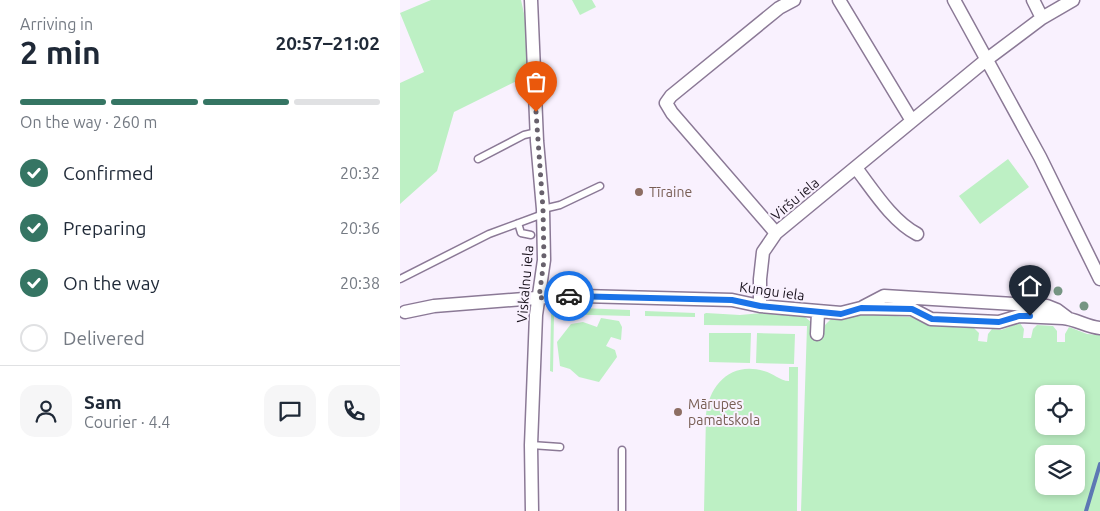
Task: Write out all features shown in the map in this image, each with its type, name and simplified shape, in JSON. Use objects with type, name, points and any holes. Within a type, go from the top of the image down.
[{"type":"street","name":"Viskalnu iela","points":[[531,0],[544,260],[536,315],[532,511]]},
{"type":"street","name":"Viršu iela","points":[[794,0],[773,13],[671,96],[666,103],[672,113],[776,233],[986,60],[1042,18],[1073,0]]},
{"type":"street","points":[[839,0],[912,121]]},
{"type":"street","points":[[954,0],[1040,157],[1100,279]]},
{"type":"street","points":[[1033,0],[1042,18]]},
{"type":"street","points":[[856,168],[898,221],[907,229],[917,234]]},
{"type":"street","points":[[760,306],[763,252],[776,233]]},
{"type":"street","name":"Kungu iela","points":[[405,312],[434,306],[575,296],[732,300],[760,306],[841,314],[861,308],[912,309],[932,319],[999,322],[1019,316],[1070,319],[1091,328],[1100,328]]},
{"type":"street","points":[[861,308],[884,296],[1047,306],[1070,319]]},
{"type":"street","points":[[817,334],[818,312]]},
{"type":"lane","points":[[478,159],[524,135],[537,132]]},
{"type":"lane","points":[[400,279],[489,234],[560,205],[600,186]]},
{"type":"lane","points":[[518,223],[521,233],[531,235]]},
{"type":"lane","points":[[532,445],[560,446]]},
{"type":"lane","points":[[622,450],[622,511]]},
{"type":"green space","points":[[431,0],[521,0],[525,18],[529,75],[454,112],[437,171],[400,204],[400,83],[424,72],[400,13]]},
{"type":"green space","points":[[572,0],[592,0],[596,7],[580,15]]},
{"type":"green space","points":[[1008,159],[1029,187],[980,224],[959,196]]},
{"type":"green space","points":[[556,307],[630,310],[630,316],[554,314],[553,372],[550,371],[551,315],[552,310]]},
{"type":"green space","points":[[645,311],[695,313],[695,317],[645,316]]},
{"type":"green space","points":[[706,313],[740,315],[762,313],[805,317],[811,322],[811,325],[823,327],[831,319],[843,320],[863,314],[911,317],[931,326],[974,328],[979,333],[978,341],[987,342],[988,334],[992,329],[1001,330],[1020,323],[1024,329],[1023,338],[1031,338],[1033,329],[1037,325],[1053,326],[1057,331],[1057,342],[1065,342],[1065,334],[1069,327],[1087,334],[1100,335],[1100,511],[801,511],[807,326],[704,325],[704,314]]},
{"type":"green space","points":[[601,318],[619,321],[622,327],[621,340],[611,337],[606,346],[615,350],[617,357],[599,382],[579,377],[570,369],[560,366],[557,342],[571,324],[583,322],[597,327]]},
{"type":"green space","points":[[709,333],[751,333],[750,363],[709,362]]},
{"type":"green space","points":[[757,333],[795,334],[794,364],[756,363]]},
{"type":"green space","points":[[789,367],[798,367],[797,511],[704,511],[706,415],[708,404],[717,385],[732,372],[742,369],[767,372],[789,381]]},
{"type":"waterway","points":[[1086,511],[1100,464]]},
{"type":"way so far","points":[[536,112],[543,209],[544,260],[539,298],[569,296]]},
{"type":"place","name":"Tīraine","points":[[639,192]]},
{"type":"place","name":"Mārupes pamatskola","points":[[678,412]]},
{"type":"route","points":[[569,296],[732,300],[760,306],[841,314],[861,308],[912,309],[932,319],[999,322],[1019,316],[1030,316]]}]
